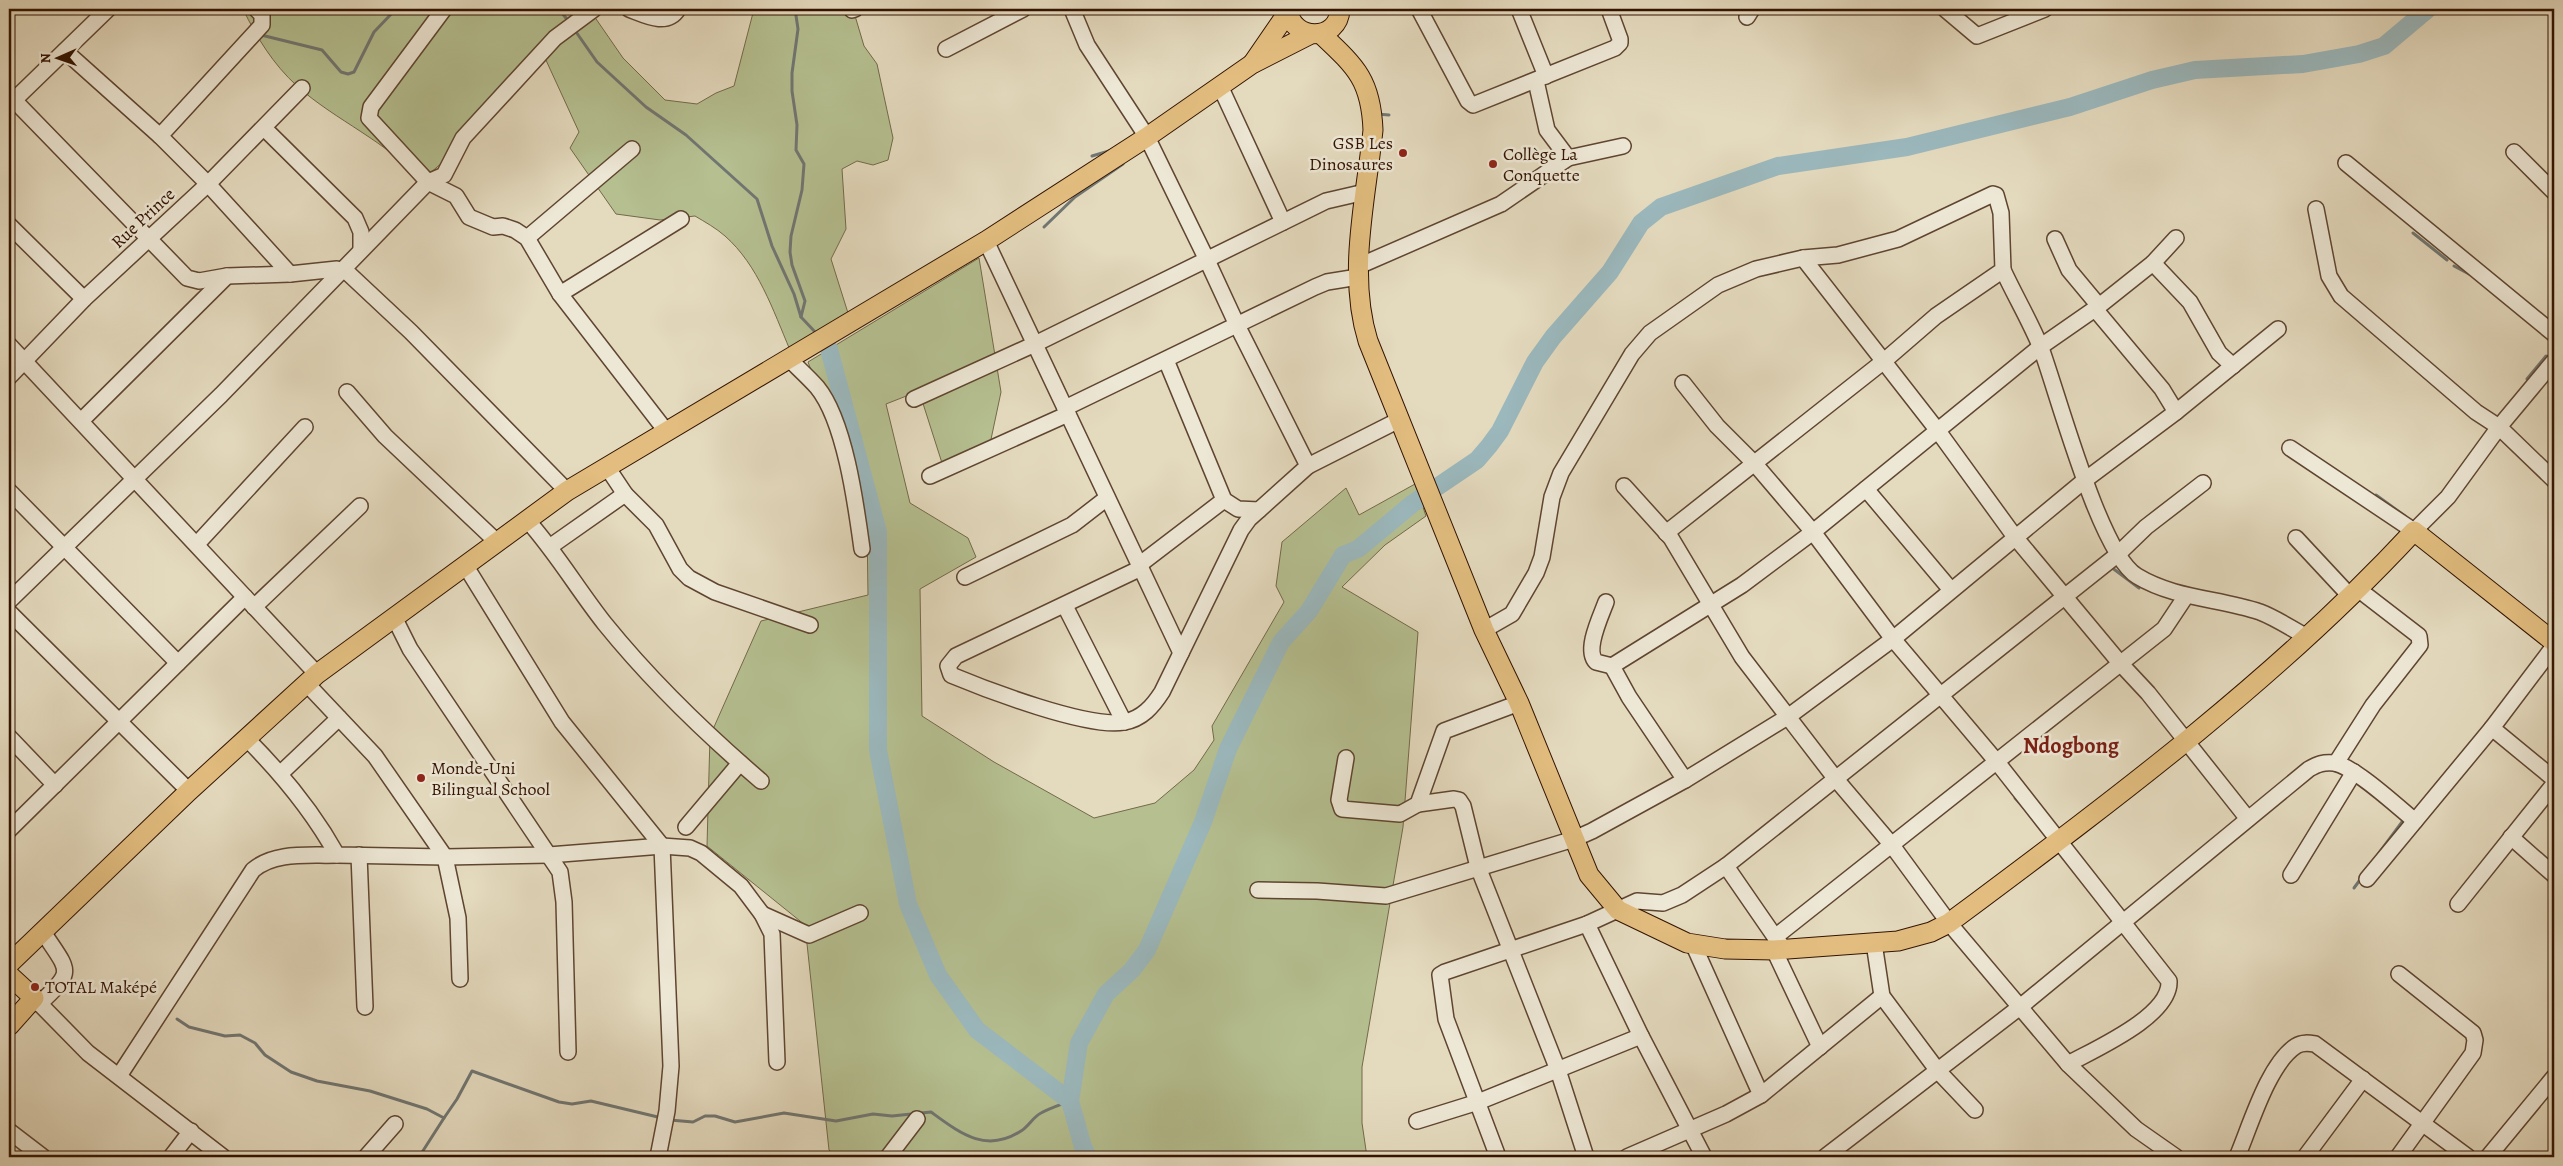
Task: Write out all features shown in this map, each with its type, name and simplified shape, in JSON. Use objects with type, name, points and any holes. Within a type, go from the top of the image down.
[{"type":"main road","points":[[1288,10],[1292,22],[1299,30],[1315,34],[1348,60],[1364,82],[1372,108],[1373,130],[1365,192],[1359,272],[1363,326],[1421,477],[1484,630],[1519,703],[1574,839],[1590,875],[1618,910],[1694,946],[1725,949],[1874,943],[1916,938],[1949,923],[2186,742],[2307,637],[2354,593],[2414,531],[2554,642]]},
{"type":"main road","points":[[1252,64],[1288,10]]},
{"type":"main road","points":[[9,964],[189,791],[312,679],[567,491],[986,241],[1147,137],[1252,64],[1315,34],[1331,29],[1340,12]]},
{"type":"main road","points":[[1340,12],[1348,60]]},
{"type":"main road","points":[[9,974],[36,1001],[9,1026]]},
{"type":"street","points":[[108,9],[11,100],[146,239],[187,278],[199,281],[227,276],[343,270],[411,332],[567,491]]},
{"type":"street","points":[[160,136],[262,25],[262,15],[256,9]]},
{"type":"street","points":[[444,9],[369,112],[372,123],[428,182],[456,196],[466,214],[472,219],[493,227],[503,226],[515,230],[527,238],[560,294],[666,431]]},
{"type":"street","points":[[9,600],[134,477],[220,396],[428,182],[444,175],[463,138],[555,38],[594,9]]},
{"type":"street","points":[[629,9],[659,19],[673,16],[678,9]]},
{"type":"street","points":[[946,49],[1023,9]]},
{"type":"street","points":[[1072,9],[1091,53],[1147,137],[1206,258],[1236,325],[1308,466]]},
{"type":"street","points":[[1419,9],[1468,101],[1473,105],[1615,48],[1620,43],[1620,39],[1609,9]]},
{"type":"street","points":[[1519,9],[1541,78],[1547,130],[1552,140],[1568,158]]},
{"type":"street","points":[[1945,9],[1978,36],[2045,9]]},
{"type":"street","points":[[65,50],[160,136],[208,184],[290,274]]},
{"type":"street","points":[[1220,86],[1283,222]]},
{"type":"street","name":"Rue Prince","points":[[9,376],[146,239],[208,184],[302,88]]},
{"type":"street","points":[[264,128],[355,218],[360,232],[361,249]]},
{"type":"street","points":[[930,476],[1326,282],[1359,272],[1501,204],[1568,158],[1623,146]]},
{"type":"street","points":[[527,238],[632,149]]},
{"type":"street","points":[[2514,152],[2554,192]]},
{"type":"street","points":[[2346,163],[2554,334]]},
{"type":"street","points":[[914,399],[1035,344],[1206,258],[1326,201],[1365,192]]},
{"type":"street","points":[[1484,630],[1512,614],[1536,573],[1542,557],[1552,497],[1558,479],[1632,354],[1650,333],[1718,284],[1756,270],[1804,258],[1838,255],[1898,239],[1995,194],[2001,213],[2003,270],[2040,347],[2085,480],[2117,555],[2135,575],[2186,596],[2262,613],[2307,637]]},
{"type":"street","points":[[2316,209],[2329,276],[2342,296],[2476,412],[2499,427],[2554,480]]},
{"type":"street","points":[[560,294],[681,219]]},
{"type":"street","points":[[9,225],[84,299]]},
{"type":"street","points":[[1606,602],[1594,634],[1591,653],[1596,662],[1612,666],[1742,585],[1812,532],[2040,347],[2097,308],[2153,263],[2176,238]]},
{"type":"street","points":[[2054,239],[2069,270],[2162,389],[2176,412]]},
{"type":"street","points":[[986,241],[1181,653]]},
{"type":"street","points":[[1804,258],[1938,431],[2016,537],[2120,663],[2148,693],[2248,819]]},
{"type":"street","points":[[2153,263],[2190,302],[2219,353],[2233,366]]},
{"type":"street","points":[[1666,533],[1884,361],[1936,316],[2003,270]]},
{"type":"street","points":[[81,421],[227,276]]},
{"type":"street","points":[[1258,890],[1317,891],[1386,896],[1574,839],[1684,780],[1789,716],[1893,639],[2085,480],[2176,412],[2278,329]]},
{"type":"street","points":[[9,345],[197,544],[249,602],[312,679],[339,718],[386,771],[445,857],[458,918],[460,979]]},
{"type":"street","points":[[789,359],[818,388],[835,424],[854,492],[862,549]]},
{"type":"street","points":[[1166,360],[1224,500],[1238,509],[1259,510]]},
{"type":"street","points":[[2290,448],[2414,531],[2448,497],[2499,427],[2554,361]]},
{"type":"street","points":[[1683,383],[1717,426],[1755,464],[1812,532],[1893,639],[1939,696],[1997,762],[2057,840],[2125,922],[2169,981],[2167,994],[2132,1028],[2068,1064]]},
{"type":"street","points":[[347,392],[385,436],[497,542]]},
{"type":"street","points":[[1224,500],[1140,567],[1065,606],[956,656],[948,666],[949,672],[951,675],[987,690],[1088,721],[1099,723],[1124,722],[1147,711],[1155,702],[1181,653],[1231,546],[1248,520],[1308,466],[1399,420]]},
{"type":"street","points":[[197,544],[305,427]]},
{"type":"street","points":[[607,467],[625,494],[656,525],[680,569],[689,578],[715,592],[810,625]]},
{"type":"street","points":[[1498,1157],[1446,1019],[1440,975],[1587,924],[1641,901],[1663,903],[1682,895],[1726,866],[2117,555],[2146,527],[2204,483]]},
{"type":"street","points":[[1624,486],[1666,533],[1712,605],[1742,657],[1835,778],[1891,844],[1949,923],[2068,1064],[2136,1129],[2176,1157]]},
{"type":"street","points":[[1866,489],[1951,590]]},
{"type":"street","points":[[9,491],[178,663]]},
{"type":"street","points":[[551,546],[625,494]]},
{"type":"street","points":[[965,577],[1072,525],[1108,498]]},
{"type":"street","points":[[9,830],[178,663],[360,506]]},
{"type":"street","points":[[527,520],[551,546],[610,630],[703,730],[761,781]]},
{"type":"street","points":[[2296,538],[2354,593],[2419,636],[2420,645],[2372,705],[2336,763]]},
{"type":"street","points":[[465,565],[562,722],[662,846],[671,1066],[667,1112],[658,1157]]},
{"type":"street","points":[[1778,946],[1891,844],[2164,629],[2186,596]]},
{"type":"street","points":[[1065,606],[1124,722]]},
{"type":"street","points":[[9,612],[189,791]]},
{"type":"street","points":[[394,617],[410,649],[556,863],[562,880],[568,1052]]},
{"type":"street","points":[[2367,879],[2492,728],[2554,646]]},
{"type":"street","points":[[1612,666],[1629,697],[1684,780]]},
{"type":"street","points":[[1418,804],[1444,732],[1519,703]]},
{"type":"street","points":[[281,773],[339,718]]},
{"type":"street","points":[[2492,728],[2554,779]]},
{"type":"street","points":[[9,737],[55,785]]},
{"type":"street","points":[[246,738],[281,773],[306,804],[337,855]]},
{"type":"street","points":[[1346,758],[1339,800],[1342,809],[1400,814],[1418,804],[1454,799],[1459,800],[1463,806],[1478,867],[1509,950],[1558,1070],[1586,1157]]},
{"type":"street","points":[[686,827],[740,763]]},
{"type":"street","points":[[1834,1155],[2125,922],[2248,819],[2283,793],[2309,769],[2321,763],[2336,763],[2354,772],[2415,821]]},
{"type":"street","points":[[2291,874],[2354,772]]},
{"type":"street","points":[[2458,904],[2554,784]]},
{"type":"street","points":[[2511,837],[2554,875]]},
{"type":"street","points":[[119,1076],[253,870],[262,862],[272,858],[337,855],[445,857],[549,855],[662,846],[690,848],[701,853],[741,886],[762,914],[772,934],[777,1062]]},
{"type":"street","points":[[359,855],[365,1007]]},
{"type":"street","points":[[1726,866],[1778,946],[1820,1048]]},
{"type":"street","points":[[762,914],[809,935],[860,913]]},
{"type":"street","points":[[1587,924],[1641,1036],[1704,1157]]},
{"type":"street","points":[[43,932],[64,964],[65,972],[60,984],[36,1001],[88,1053],[223,1157]]},
{"type":"street","points":[[1874,943],[1882,996],[1938,1071],[1975,1110]]},
{"type":"street","points":[[1694,946],[1761,1095]]},
{"type":"street","points":[[2398,1157],[2473,1053],[2475,1040],[2473,1034],[2399,974]]},
{"type":"street","points":[[1627,1157],[1726,1114],[1761,1095],[1882,996]]},
{"type":"street","points":[[1416,1122],[1478,1102],[1641,1036]]},
{"type":"street","points":[[2236,1157],[2270,1080],[2281,1061],[2296,1046],[2304,1043],[2315,1044],[2468,1157]]},
{"type":"street","points":[[2488,1157],[2554,1076]]},
{"type":"street","points":[[2305,1157],[2363,1079]]},
{"type":"street","points":[[888,1157],[917,1119]]},
{"type":"street","points":[[366,1157],[395,1124]]},
{"type":"street","points":[[171,1157],[191,1131]]},
{"type":"street","points":[[9,1132],[43,1157]]},
{"type":"green space","points":[[243,9],[585,9],[452,154],[421,181],[393,154],[328,110],[297,86],[280,69],[266,50]]},
{"type":"green space","points":[[754,9],[853,9],[864,46],[877,64],[893,138],[888,160],[873,165],[857,161],[842,169],[846,229],[831,259],[848,313],[790,350],[756,274],[747,260],[722,233],[695,216],[660,220],[616,214],[570,148],[579,132],[545,58],[566,35],[594,16],[623,58],[665,100],[697,104],[716,93],[734,86]]},
{"type":"green space","points":[[979,258],[1001,392],[990,444],[942,463],[919,391],[886,404],[910,503],[968,538],[976,557],[920,589],[922,716],[994,762],[1094,818],[1155,803],[1194,770],[1214,740],[1212,726],[1284,602],[1276,586],[1282,542],[1346,488],[1359,515],[1415,484],[1426,516],[1385,545],[1342,587],[1418,632],[1403,827],[1362,1067],[1362,1123],[1367,1157],[837,1157],[829,1150],[805,925],[707,846],[710,736],[761,621],[868,595],[867,522],[808,362]]},
{"type":"waterway","points":[[261,35],[322,50],[341,72],[348,74],[354,72],[374,32],[396,9]]},
{"type":"waterway","points":[[559,9],[569,22]]},
{"type":"waterway","points":[[795,9],[798,29],[792,73],[792,91],[797,125],[796,150],[804,164],[802,190],[791,236],[790,252],[792,265],[805,301],[801,317]]},
{"type":"waterway","points":[[1088,1157],[1083,1147],[1070,1101],[1079,1043],[1106,994],[1132,970],[1147,950],[1203,822],[1228,749],[1281,642],[1309,611],[1343,555],[1358,549],[1412,504],[1477,460],[1500,431],[1535,362],[1553,337],[1610,272],[1641,223],[1661,207],[1778,166],[1907,147],[2070,107],[2152,80],[2195,70],[2303,64],[2359,54],[2384,46],[2428,9]]},
{"type":"waterway","points":[[574,29],[597,62],[646,107],[686,135],[757,199],[772,246],[794,294],[801,317],[817,334]]},
{"type":"waterway","points":[[1377,114],[1389,115]]},
{"type":"waterway","points":[[1092,156],[1109,151]]},
{"type":"waterway","points":[[1044,227],[1075,197],[1123,164]]},
{"type":"waterway","points":[[2413,233],[2447,260]]},
{"type":"waterway","points":[[2454,266],[2469,274]]},
{"type":"waterway","points":[[829,349],[878,532],[878,750],[908,904],[938,975],[977,1030],[1070,1101]]},
{"type":"waterway","points":[[2527,379],[2546,356]]},
{"type":"waterway","points":[[2376,495],[2405,516]]},
{"type":"waterway","points":[[2111,567],[2139,588]]},
{"type":"waterway","points":[[2015,798],[2026,810]]},
{"type":"waterway","points":[[2379,853],[2405,818]]},
{"type":"waterway","points":[[2354,888],[2362,877]]},
{"type":"waterway","points":[[177,1019],[189,1027],[225,1036],[240,1035],[255,1043],[265,1055],[291,1072],[317,1081],[370,1091],[427,1109],[444,1118],[472,1071],[559,1102],[572,1104],[591,1101],[662,1118]]},
{"type":"waterway","points":[[670,1120],[693,1122],[705,1116],[715,1116],[735,1122],[784,1113],[836,1121],[873,1114],[892,1116],[931,1112],[952,1127],[974,1138],[996,1141],[1008,1138],[1021,1131],[1038,1115],[1070,1101]]},
{"type":"waterway","points":[[419,1157],[444,1118]]},
{"type":"place","name":"GSB Les Dinosaures","points":[[1403,153]]},
{"type":"place","name":"Collège La Conquette","points":[[1493,164]]},
{"type":"place","name":"Monde-Uni Bilingual School","points":[[421,778]]},
{"type":"place","name":"TOTAL Maképé","points":[[35,987]]},
{"type":"district","name":"Ndogbong","points":[[2071,745]]}]
